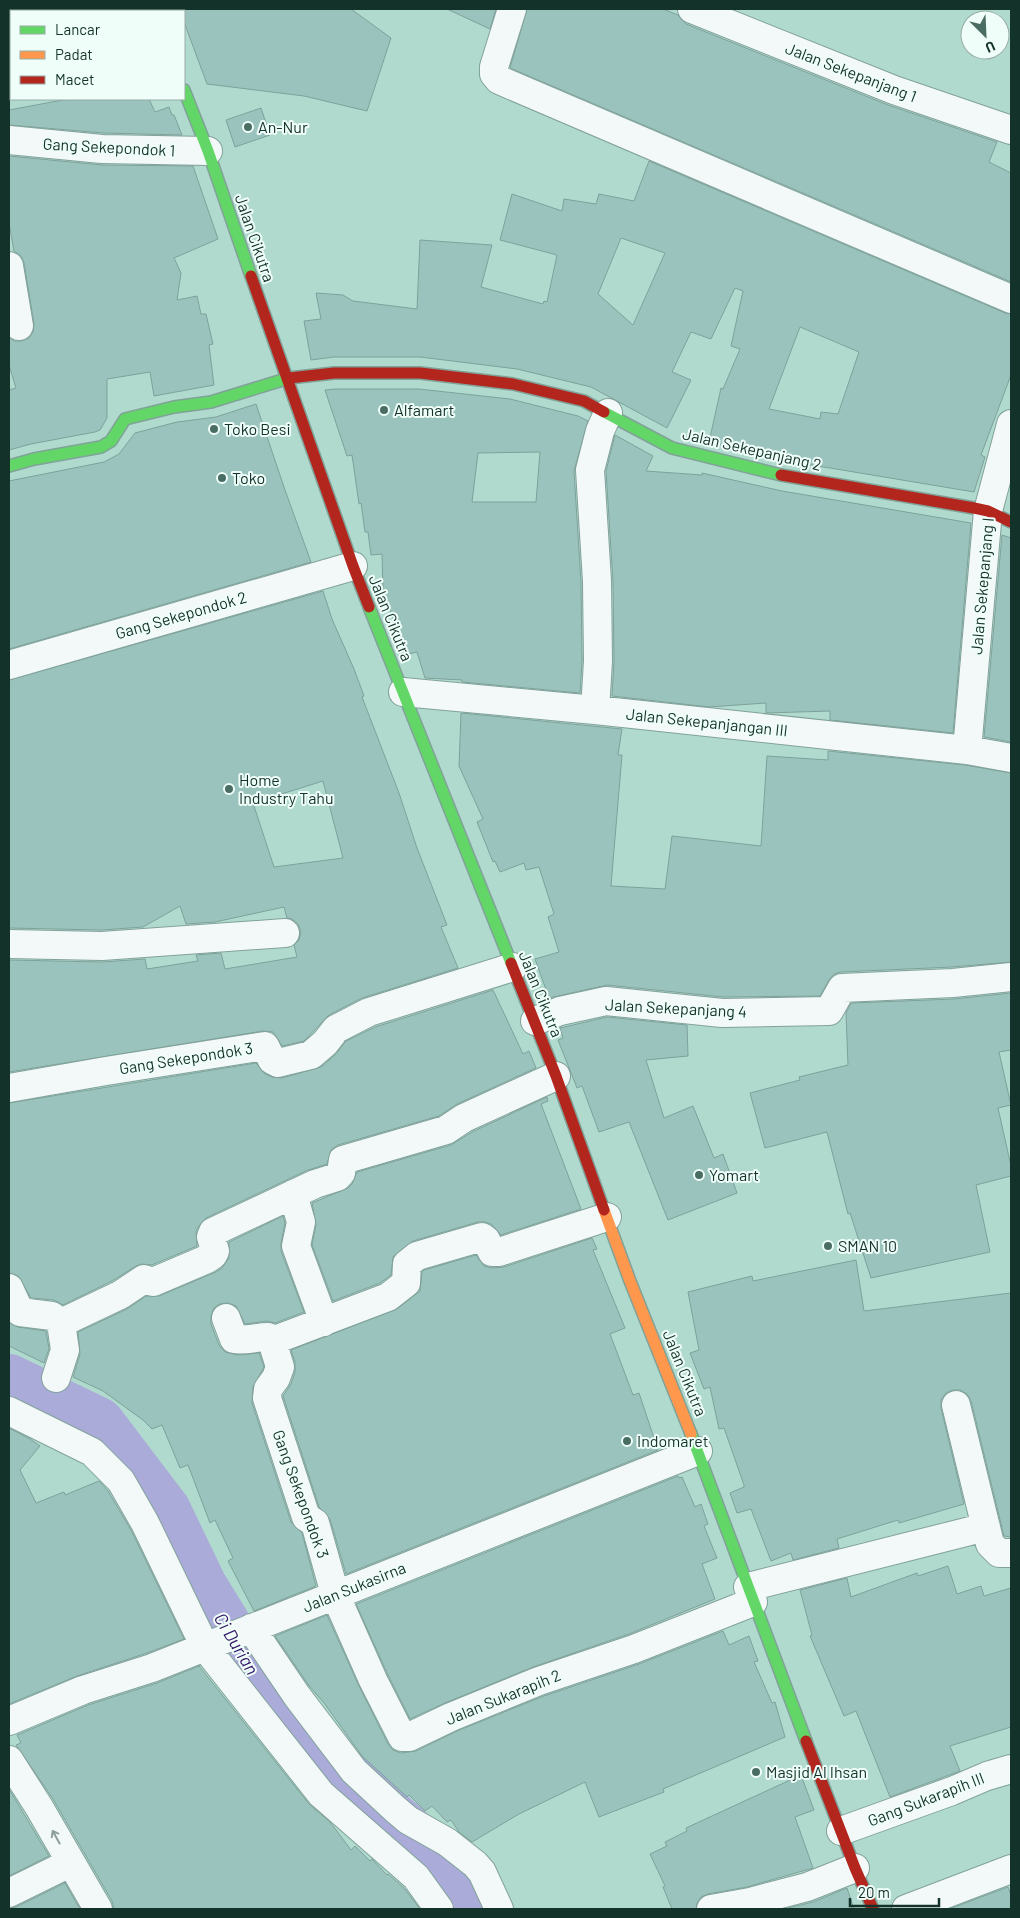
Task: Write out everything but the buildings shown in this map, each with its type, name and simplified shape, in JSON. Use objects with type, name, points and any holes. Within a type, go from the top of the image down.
[{"type":"main road","name":"Jalan Cikutra","points":[[185,93],[208,151],[353,566],[513,967],[545,1017],[556,1076],[607,1217],[698,1451],[855,1868],[874,1909]]},
{"type":"main road","name":"Jalan Sekepanjang 2","points":[[9,466],[34,458],[101,447],[111,441],[125,419],[211,402],[286,378],[334,373],[429,374],[513,384],[584,401],[672,448],[707,458],[786,476],[1000,517]]},
{"type":"street","points":[[512,9],[494,67],[494,74],[499,80],[1011,298]]},
{"type":"street","name":"Jalan Sekepanjang 1","points":[[692,9],[894,90],[1011,130]]},
{"type":"street","name":"Gang Sekepondok 1","points":[[9,140],[102,149],[208,151]]},
{"type":"street","points":[[9,266],[19,326]]},
{"type":"street","points":[[595,710],[598,661],[596,554],[590,470],[600,431],[608,413]]},
{"type":"street","name":"Jalan Sekepanjang I","points":[[967,750],[1000,517],[1011,424]]},
{"type":"street","name":"Gang Sekepondok 2","points":[[9,665],[353,566]]},
{"type":"street","name":"Jalan Sekepanjangan III","points":[[403,692],[595,710],[967,750],[1011,758]]},
{"type":"street","points":[[9,944],[102,946],[285,933]]},
{"type":"street","name":"Gang Sekepondok 3","points":[[9,1088],[265,1046],[272,1060],[278,1063],[311,1055],[325,1043],[336,1029],[369,1012],[513,967]]},
{"type":"street","name":"Jalan Sekepanjang 4","points":[[545,1017],[606,1002],[722,1013],[829,1011],[842,988],[953,984],[1011,977]]},
{"type":"street","points":[[61,1323],[120,1295],[144,1279],[153,1282],[207,1259],[214,1253],[215,1248],[211,1238],[213,1232],[294,1194],[337,1177],[343,1160],[446,1130],[464,1118],[556,1076]]},
{"type":"street","points":[[294,1194],[302,1222],[296,1246],[324,1322]]},
{"type":"street","points":[[226,1318],[234,1339],[248,1340],[268,1337],[272,1341],[388,1297],[406,1282],[407,1264],[417,1256],[482,1237],[486,1240],[492,1252],[499,1252],[607,1217]]},
{"type":"street","points":[[9,1288],[20,1312],[23,1314],[52,1316],[61,1323],[64,1350],[56,1378]]},
{"type":"street","name":"Gang Sekepondok 3","points":[[272,1341],[280,1366],[276,1378],[268,1389],[267,1398],[306,1517],[315,1523],[336,1594]]},
{"type":"street","points":[[956,1405],[990,1544],[999,1553],[1011,1553]]},
{"type":"street","points":[[9,1411],[92,1452],[121,1481],[209,1645],[321,1794],[416,1877],[439,1909]]},
{"type":"street","name":"Jalan Sukasirna","points":[[9,1721],[84,1690],[152,1668],[698,1451]]},
{"type":"street","points":[[751,1594],[986,1528]]},
{"type":"street","name":"Jalan Sukarapih 2","points":[[336,1594],[372,1680],[402,1738],[409,1737],[451,1717],[539,1681],[634,1649],[751,1594]]},
{"type":"street","points":[[247,1630],[354,1771],[408,1820],[448,1842],[475,1864],[482,1872],[499,1909]]},
{"type":"street","points":[[9,1760],[39,1807],[98,1909]]},
{"type":"street","name":"Gang Sukarapih III","points":[[841,1831],[952,1791],[987,1776],[1011,1769]]},
{"type":"street","points":[[9,1893],[70,1863]]},
{"type":"street","points":[[711,1909],[750,1902],[807,1887],[855,1868]]},
{"type":"street","points":[[906,1909],[1011,1869]]},
{"type":"waterway","name":"Ci Durian","points":[[9,1381],[98,1424],[164,1511],[200,1586],[284,1723],[463,1881],[469,1909]]},
{"type":"traffic: fast","points":[[185,93],[208,151],[251,276]]},
{"type":"traffic: fast","points":[[9,466],[34,459],[101,447],[111,441],[125,419],[174,407],[211,402],[289,378]]},
{"type":"traffic: fast","points":[[604,412],[672,448],[781,475]]},
{"type":"traffic: fast","points":[[369,607],[511,963]]},
{"type":"traffic: fast","points":[[691,1434],[806,1741]]},
{"type":"traffic: slow","points":[[604,1210],[691,1434]]},
{"type":"traffic: jam","points":[[251,276],[369,607]]},
{"type":"traffic: jam","points":[[289,378],[334,373],[420,373],[513,384],[584,401],[604,412]]},
{"type":"traffic: jam","points":[[781,475],[974,508],[988,511],[1011,522]]},
{"type":"traffic: jam","points":[[511,963],[556,1076],[604,1210]]},
{"type":"traffic: jam","points":[[806,1741],[855,1868],[873,1909]]},
{"type":"place","name":"An-Nur","points":[[248,127]]},
{"type":"place","name":"Alfamart","points":[[384,410]]},
{"type":"place","name":"Toko Besi","points":[[214,429]]},
{"type":"place","name":"Toko","points":[[222,478]]},
{"type":"place","name":"Home Industry Tahu","points":[[229,789]]},
{"type":"place","name":"Yomart","points":[[699,1175]]},
{"type":"place","name":"SMAN 10","points":[[828,1246]]},
{"type":"place","name":"Indomaret","points":[[627,1441]]},
{"type":"place","name":"Masjid Al Ihsan","points":[[756,1772]]}]
